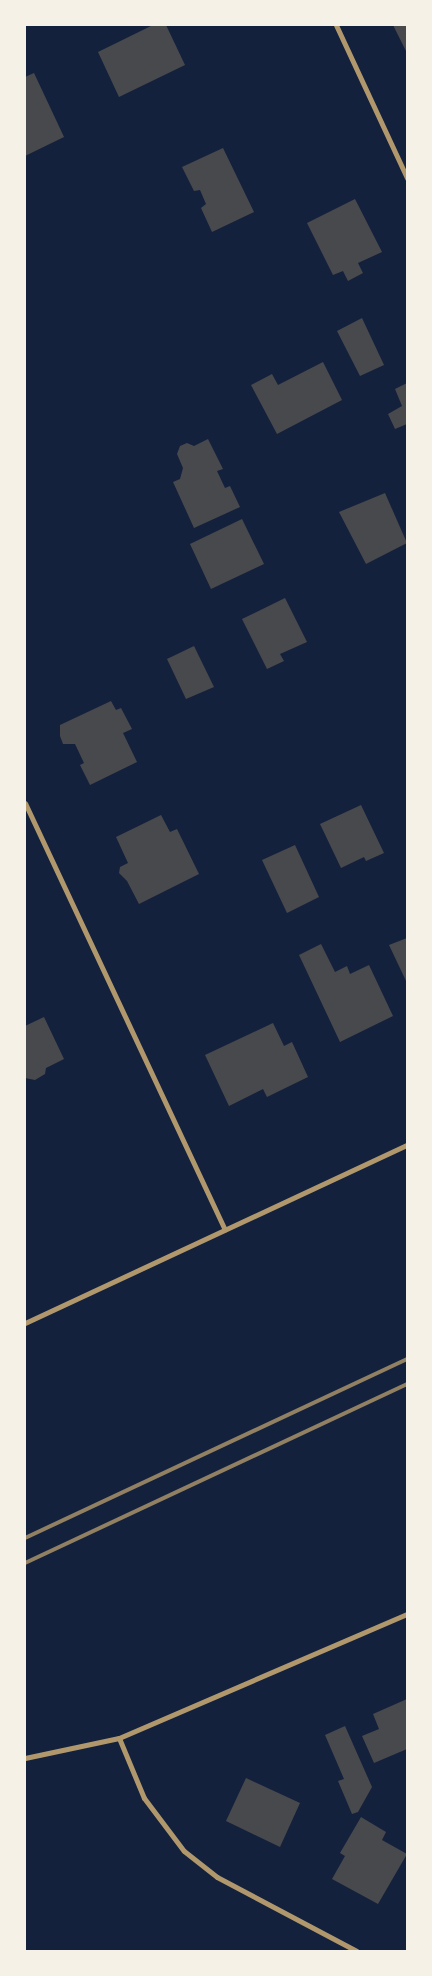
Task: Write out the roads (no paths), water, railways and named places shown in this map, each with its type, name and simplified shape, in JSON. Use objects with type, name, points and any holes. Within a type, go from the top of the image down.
[{"type":"street","points":[[336,25],[407,178]]},
{"type":"street","points":[[25,803],[225,1230]]},
{"type":"street","points":[[25,1323],[407,1145]]},
{"type":"street","points":[[25,1758],[119,1738],[407,1614]]},
{"type":"street","points":[[119,1738],[144,1798],[184,1851],[217,1877],[357,1951]]},
{"type":"railway","points":[[25,1538],[407,1359]]},
{"type":"railway","points":[[25,1563],[407,1384]]}]
